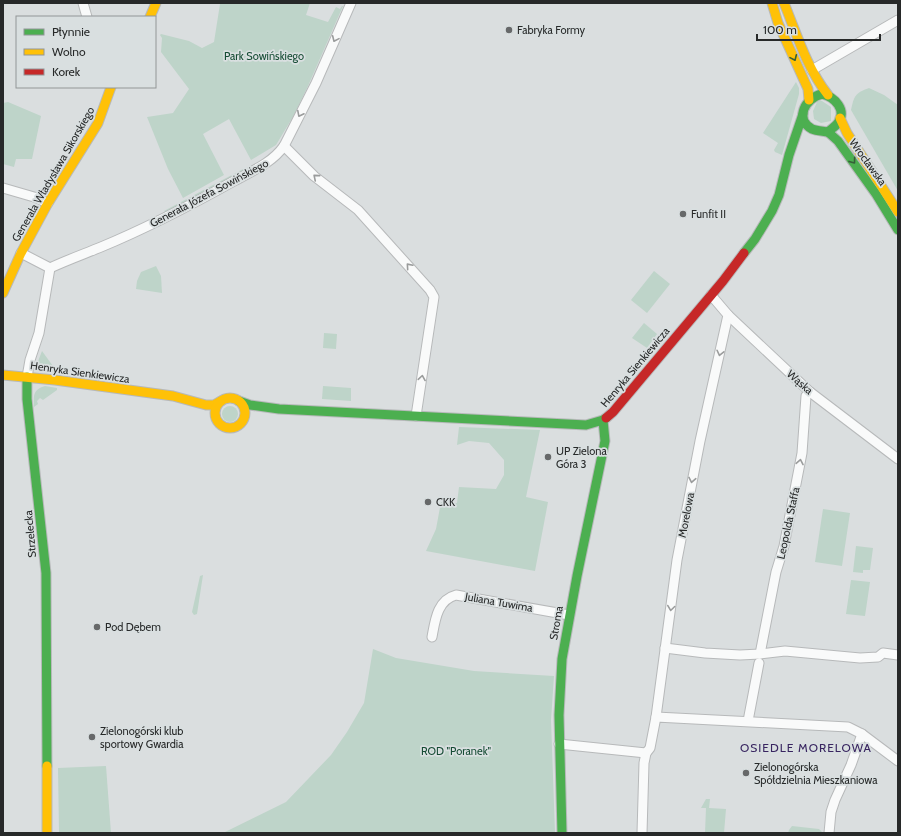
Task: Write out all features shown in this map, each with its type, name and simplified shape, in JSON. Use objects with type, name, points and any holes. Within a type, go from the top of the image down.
[{"type":"street","points":[[84,3],[87,16]]},
{"type":"street","points":[[150,16],[156,3]]},
{"type":"street","name":"Generała Józefa Sowińskiego","points":[[50,268],[100,248],[148,226],[241,177],[278,154],[284,146],[316,83],[351,3]]},
{"type":"street","points":[[772,3],[778,23],[808,89],[809,100]]},
{"type":"street","points":[[784,3],[812,70],[822,88],[835,100],[840,109],[840,118],[834,127],[828,132],[817,131],[808,124],[804,114],[804,109],[809,100],[817,95],[828,95]]},
{"type":"street","points":[[812,70],[898,20]]},
{"type":"street","name":"Generała Władysława Sikorskiego","points":[[3,293],[48,203],[98,123],[111,88]]},
{"type":"street","name":"Henryka Sienkiewicza","points":[[239,401],[250,405],[279,409],[586,425],[603,420],[617,408],[756,239],[772,211],[779,195],[789,155],[804,114]]},
{"type":"street","name":"Wrocławska","points":[[840,118],[847,133],[898,212]]},
{"type":"street","name":"Henryka Sienkiewicza","points":[[789,155],[801,140],[817,131]]},
{"type":"street","name":"Wrocławska","points":[[828,132],[838,141],[884,207],[898,230]]},
{"type":"street","points":[[284,146],[314,176],[358,210],[430,290],[434,297],[416,416]]},
{"type":"street","points":[[3,188],[34,197],[48,203]]},
{"type":"street","points":[[22,253],[50,268]]},
{"type":"street","name":"Strzelecka","points":[[47,833],[46,573],[28,404],[27,377],[30,360],[39,333],[50,268]]},
{"type":"street","name":"Wąska","points":[[711,295],[728,315],[810,392],[898,459]]},
{"type":"street","name":"Morelowa","points":[[642,833],[644,763],[646,753],[650,748],[656,717],[680,546],[700,441],[728,315]]},
{"type":"street","name":"Henryka Sienkiewicza","points":[[3,375],[154,395],[173,396],[206,405],[214,405],[221,401]]},
{"type":"street","name":"Leopolda Staffa","points":[[760,654],[776,572],[785,542],[802,453],[806,396],[810,392]]},
{"type":"street","name":"Henryka Sienkiewicza","points":[[154,395],[204,413],[218,421]]},
{"type":"street","points":[[228,398],[239,401],[245,412],[243,420],[239,424],[232,427],[224,426],[216,417],[216,408],[221,401],[228,398]]},
{"type":"street","name":"Henryka Sienkiewicza","points":[[243,420],[264,411],[279,409]]},
{"type":"street","name":"Stroma","points":[[562,833],[559,744],[560,677],[569,615],[605,441],[603,420]]},
{"type":"street","name":"Juliana Tuwima","points":[[432,637],[436,616],[439,609],[450,596],[456,595],[569,615]]},
{"type":"street","points":[[665,648],[705,653],[760,654],[785,651],[860,658],[878,657],[883,654],[898,655]]},
{"type":"street","points":[[748,721],[759,663]]},
{"type":"street","points":[[656,717],[848,727],[862,734],[898,761]]},
{"type":"street","points":[[829,833],[835,800],[851,765],[862,734]]},
{"type":"street","points":[[559,744],[646,753]]},
{"type":"green space","name":"Park Sowińskiego","points":[[310,3],[306,15],[328,22],[336,7],[340,9],[343,6],[308,86],[294,115],[276,145],[251,160],[229,119],[203,134],[224,175],[183,198],[168,169],[147,117],[173,113],[189,89],[161,52],[162,38],[160,35],[189,41],[202,48],[214,42],[220,4]]},
{"type":"green space","points":[[796,82],[799,88],[799,94],[782,155],[774,150],[778,143],[763,133]]},
{"type":"green space","points":[[869,88],[884,95],[898,105],[898,191],[851,110],[853,101],[858,93]]},
{"type":"green space","points":[[818,100],[831,107],[831,121],[821,123],[814,119],[813,111]]},
{"type":"green space","points":[[8,102],[41,116],[32,159],[16,159],[14,167],[3,164],[3,103]]},
{"type":"green space","points":[[245,168],[246,170],[166,213],[164,211]]},
{"type":"green space","points":[[156,266],[161,276],[162,293],[136,289],[137,281],[141,272]]},
{"type":"green space","points":[[654,271],[670,284],[647,313],[631,300]]},
{"type":"green space","points":[[644,323],[657,334],[647,348],[632,338]]},
{"type":"green space","points":[[324,333],[337,334],[336,349],[323,348]]},
{"type":"green space","points":[[42,351],[58,373],[45,372],[38,367],[37,364]]},
{"type":"green space","points":[[45,386],[57,388],[57,390],[43,400],[40,398],[37,401],[38,404],[34,407],[34,397],[36,392],[38,389]]},
{"type":"green space","points":[[323,386],[351,388],[351,401],[322,399]]},
{"type":"green space","points":[[230,406],[236,408],[238,414],[236,420],[230,422],[224,420],[222,414],[224,408]]},
{"type":"green space","points":[[459,427],[540,430],[526,497],[548,502],[535,571],[426,551],[436,529],[441,502],[457,503],[459,487],[496,489],[504,475],[504,460],[489,443],[469,441],[457,445]]},
{"type":"green space","points":[[823,509],[850,513],[842,566],[815,562]]},
{"type":"green space","points":[[856,546],[873,548],[870,570],[863,570],[863,573],[853,572]]},
{"type":"green space","points":[[203,575],[197,614],[194,615],[192,612],[200,576]]},
{"type":"green space","points":[[851,580],[870,582],[865,616],[846,614]]},
{"type":"green space","name":"ROD \"Poranek\"","points":[[373,649],[396,658],[474,671],[554,676],[551,720],[555,833],[223,833],[286,802],[331,755],[364,703]]},
{"type":"green space","points":[[106,766],[111,833],[59,833],[58,768]]},
{"type":"green space","points":[[706,799],[710,799],[709,808],[726,809],[724,833],[705,833],[706,808],[701,808]]},
{"type":"green space","points":[[792,826],[819,829],[823,833],[788,833]]},
{"type":"traffic: fast","points":[[822,94],[835,101],[841,113],[836,126],[828,132],[812,129],[807,125],[803,115],[807,104],[816,96],[822,94]]},
{"type":"traffic: fast","points":[[744,253],[755,239],[772,211],[779,195],[789,155],[803,114]]},
{"type":"traffic: fast","points":[[828,132],[838,141],[876,194],[898,230]]},
{"type":"traffic: fast","points":[[27,377],[27,399],[46,573],[47,766]]},
{"type":"traffic: fast","points":[[239,401],[250,405],[279,409],[586,425],[606,418]]},
{"type":"traffic: fast","points":[[562,833],[559,715],[562,659],[577,576],[605,441],[603,420]]},
{"type":"traffic: slow","points":[[150,16],[156,3]]},
{"type":"traffic: slow","points":[[772,3],[778,23],[808,89],[809,100]]},
{"type":"traffic: slow","points":[[784,3],[808,62],[828,95]]},
{"type":"traffic: slow","points":[[3,293],[21,253],[48,203],[98,123],[111,88]]},
{"type":"traffic: slow","points":[[840,118],[847,133],[898,212]]},
{"type":"traffic: slow","points":[[3,375],[55,380],[173,396],[206,405],[214,405],[221,401]]},
{"type":"traffic: slow","points":[[230,398],[236,399],[244,407],[245,413],[244,419],[236,427],[230,428],[224,427],[216,419],[215,413],[216,407],[224,399],[230,398]]},
{"type":"traffic: slow","points":[[47,766],[47,833]]},
{"type":"traffic: jam","points":[[606,418],[613,412],[723,281],[744,253]]},
{"type":"place","name":"Fabryka Formy","points":[[509,30]]},
{"type":"place","name":"Funfit II","points":[[683,214]]},
{"type":"place","name":"UP Zielona Góra 3","points":[[548,457]]},
{"type":"place","name":"CKK","points":[[428,502]]},
{"type":"place","name":"Pod Dębem","points":[[97,627]]},
{"type":"place","name":"Zielonogórski klub sportowy Gwardia","points":[[92,737]]},
{"type":"place","name":"Zielonogórska Spółdzielnia Mieszkaniowa","points":[[746,773]]},
{"type":"district","name":"OSIEDLE MORELOWA","points":[[806,747]]}]
